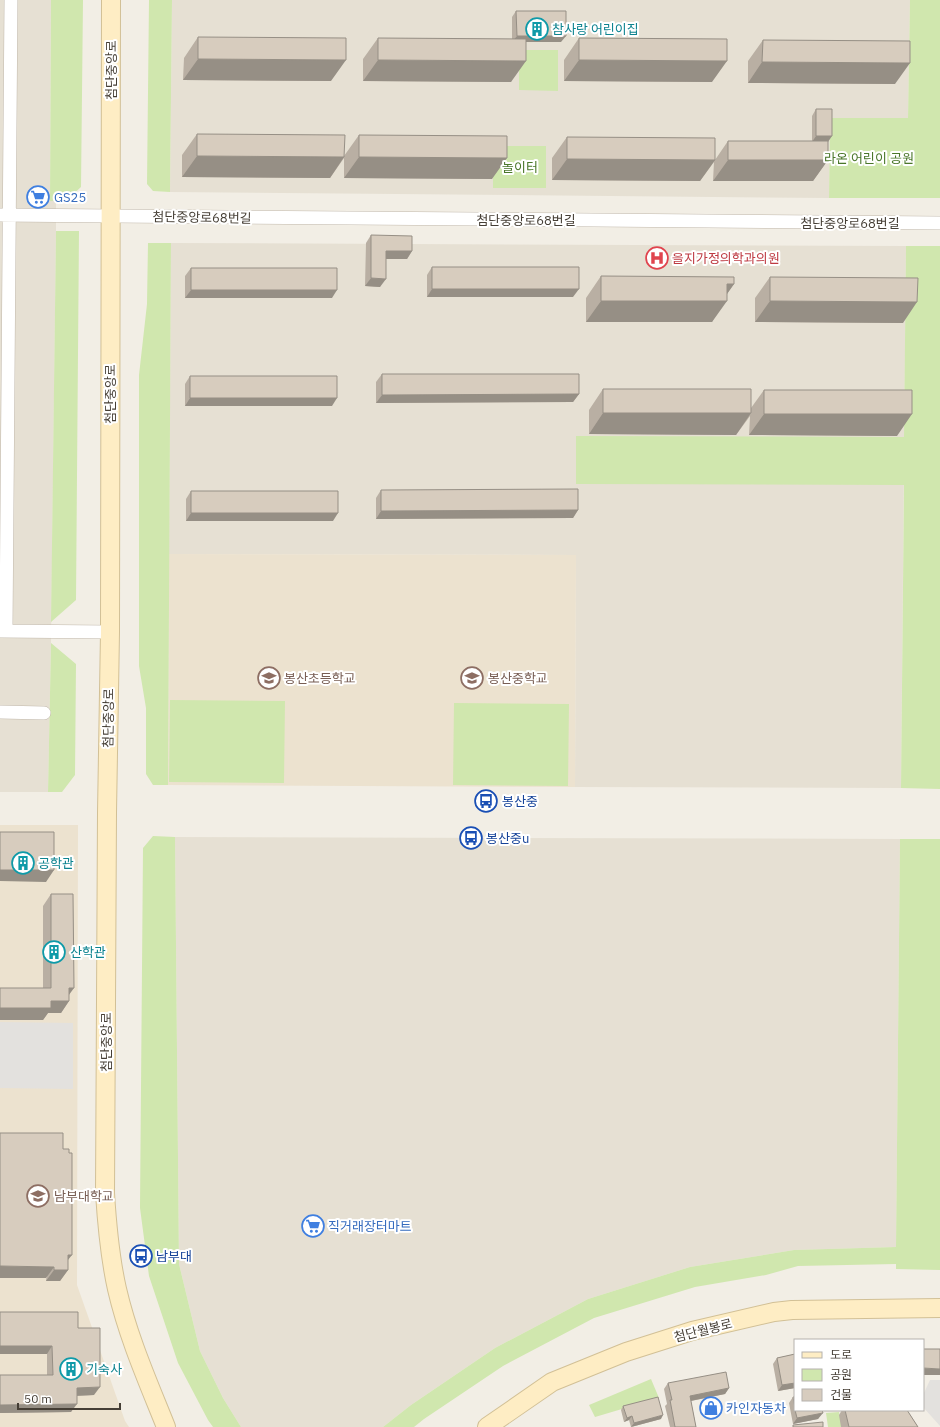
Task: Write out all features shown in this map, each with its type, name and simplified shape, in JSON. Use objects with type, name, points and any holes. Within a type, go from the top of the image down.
[{"type":"street","name":"첨단중앙로","points":[[112,0],[110,632],[107,821],[105,1193],[108,1238],[117,1290],[134,1348],[166,1427]]},
{"type":"street","points":[[7,8],[4,215],[7,411],[3,631],[110,632]]},
{"type":"street","name":"첨단중앙로68번길","points":[[4,215],[940,223]]},
{"type":"street","points":[[0,712],[44,712]]},
{"type":"street","name":"첨단월봉로","points":[[487,1427],[552,1382],[626,1352],[692,1331],[774,1312],[792,1310],[940,1308]]},
{"type":"shaded area","points":[[0,0],[51,0],[50,201],[56,201],[56,231],[48,792],[0,792]]},
{"type":"shaded area","points":[[172,0],[910,0],[908,118],[830,118],[829,198],[170,192]]},
{"type":"shaded area","points":[[171,243],[906,246],[901,788],[575,787],[576,555],[169,554]]},
{"type":"shaded area","points":[[169,554],[576,555],[575,787],[168,785]]},
{"type":"shaded area","name":"남부대학교","points":[[0,825],[78,825],[77,1285],[125,1421],[129,1427],[0,1427]]},
{"type":"shaded area","points":[[175,837],[900,839],[896,1247],[794,1250],[690,1267],[588,1299],[495,1348],[411,1405],[383,1427],[241,1427],[223,1398],[200,1351],[179,1264]]},
{"type":"shaded area","points":[[0,1022],[73,1023],[73,1089],[0,1088]]},
{"type":"shaded area","points":[[930,1380],[940,1380],[940,1426],[924,1408],[924,1393]]},
{"type":"green space","points":[[51,0],[83,0],[81,187],[66,201],[50,201]]},
{"type":"green space","points":[[149,0],[172,0],[170,192],[153,191],[147,184]]},
{"type":"green space","name":"라온 어린이 공원","points":[[910,0],[940,0],[940,198],[829,198],[830,118],[908,118]]},
{"type":"green space","points":[[519,50],[558,50],[558,91],[519,90]]},
{"type":"green space","name":"놀이터","points":[[493,146],[546,146],[546,188],[493,188]]},
{"type":"green space","points":[[56,231],[79,231],[76,600],[51,622]]},
{"type":"green space","points":[[148,243],[171,243],[168,785],[153,785],[146,774],[146,708],[139,666],[139,375],[147,304]]},
{"type":"green space","points":[[906,246],[940,246],[940,789],[901,788],[904,485],[576,484],[576,436],[904,437]]},
{"type":"green space","points":[[51,643],[76,664],[75,775],[62,792],[48,792]]},
{"type":"green space","points":[[170,700],[285,701],[284,783],[169,782]]},
{"type":"green space","points":[[454,703],[569,704],[568,786],[453,785]]},
{"type":"green space","points":[[153,836],[175,837],[179,1264],[200,1351],[223,1398],[241,1427],[213,1427],[208,1420],[178,1363],[149,1276],[140,1208],[143,848]]},
{"type":"green space","points":[[900,839],[940,839],[940,1270],[896,1269],[896,1264],[798,1266],[766,1275],[695,1287],[594,1318],[503,1366],[414,1427],[383,1427],[411,1405],[495,1348],[588,1299],[690,1267],[794,1250],[896,1247]]},
{"type":"green space","points":[[651,1379],[659,1398],[595,1417],[589,1405]]},
{"type":"green space","points":[[839,1412],[842,1427],[828,1427],[826,1413]]},
{"type":"building","name":"참사랑 어린이집","points":[[516,11],[566,11],[566,36],[517,36]]},
{"type":"building","points":[[198,37],[346,38],[346,60],[198,59]]},
{"type":"building","points":[[378,38],[526,39],[526,61],[378,60]]},
{"type":"building","points":[[579,38],[727,39],[727,61],[579,60]]},
{"type":"building","points":[[763,40],[910,41],[910,63],[762,62]]},
{"type":"building","points":[[816,109],[832,109],[832,136],[816,136]]},
{"type":"building","points":[[197,134],[345,135],[344,157],[197,156]]},
{"type":"building","points":[[359,135],[507,136],[507,158],[359,157]]},
{"type":"building","points":[[567,137],[715,138],[715,160],[567,159]]},
{"type":"building","points":[[728,141],[828,141],[828,160],[728,160]]},
{"type":"building","points":[[371,235],[412,236],[412,251],[386,251],[386,279],[371,278]]},
{"type":"building","points":[[432,267],[579,267],[579,289],[432,289]]},
{"type":"building","points":[[191,268],[337,268],[337,290],[191,290]]},
{"type":"building","points":[[601,276],[734,277],[734,284],[727,284],[727,301],[601,301]]},
{"type":"building","points":[[770,277],[918,278],[917,302],[770,301]]},
{"type":"building","points":[[382,374],[579,374],[579,394],[382,395]]},
{"type":"building","points":[[190,376],[337,376],[337,398],[190,398]]},
{"type":"building","points":[[603,389],[751,389],[751,413],[603,413]]},
{"type":"building","points":[[764,390],[912,390],[912,414],[764,414]]},
{"type":"building","points":[[578,489],[578,510],[381,511],[381,490]]},
{"type":"building","points":[[191,491],[338,491],[338,513],[191,513]]},
{"type":"building","points":[[0,832],[54,832],[54,870],[0,870]]},
{"type":"building","points":[[51,894],[73,894],[74,988],[69,988],[69,1001],[51,1001],[51,1008],[0,1008],[0,988],[51,988]]},
{"type":"building","points":[[0,1133],[63,1133],[63,1149],[69,1149],[69,1153],[72,1153],[72,1255],[68,1255],[68,1270],[54,1270],[54,1267],[0,1266]]},
{"type":"building","name":"기숙사","points":[[0,1312],[78,1312],[78,1328],[100,1328],[100,1387],[77,1388],[77,1404],[0,1405],[0,1375],[53,1375],[52,1346],[0,1346]]},
{"type":"building","points":[[924,1349],[940,1349],[940,1369],[924,1368]]},
{"type":"building","points":[[794,1354],[794,1383],[782,1385],[777,1358]]},
{"type":"building","points":[[726,1372],[729,1388],[690,1396],[696,1427],[675,1427],[670,1400],[672,1400],[668,1383]]},
{"type":"building","points":[[658,1397],[663,1415],[634,1423],[632,1416],[627,1418],[623,1406]]},
{"type":"building","points":[[795,1411],[822,1411],[823,1413],[797,1418]]},
{"type":"building","points":[[845,1411],[908,1411],[918,1427],[849,1427]]},
{"type":"building","points":[[823,1422],[823,1427],[793,1427],[793,1425]]},
{"type":"place","name":"참사랑 어린이집","points":[[537,29]]},
{"type":"place","name":"GS25","points":[[38,197]]},
{"type":"place","name":"을지가정의학과의원","points":[[657,258]]},
{"type":"place","name":"봉산초등학교","points":[[269,678]]},
{"type":"place","name":"봉산중학교","points":[[472,678]]},
{"type":"place","name":"봉산중","points":[[486,801]]},
{"type":"place","name":"봉산중u","points":[[471,838]]},
{"type":"place","name":"공학관","points":[[23,863]]},
{"type":"place","name":"산학관","points":[[54,952]]},
{"type":"place","name":"남부대학교","points":[[38,1196]]},
{"type":"place","name":"직거래장터마트","points":[[313,1226]]},
{"type":"place","name":"남부대","points":[[141,1256]]},
{"type":"place","name":"기숙사","points":[[71,1369]]},
{"type":"place","name":"카인자동차","points":[[711,1408]]}]
